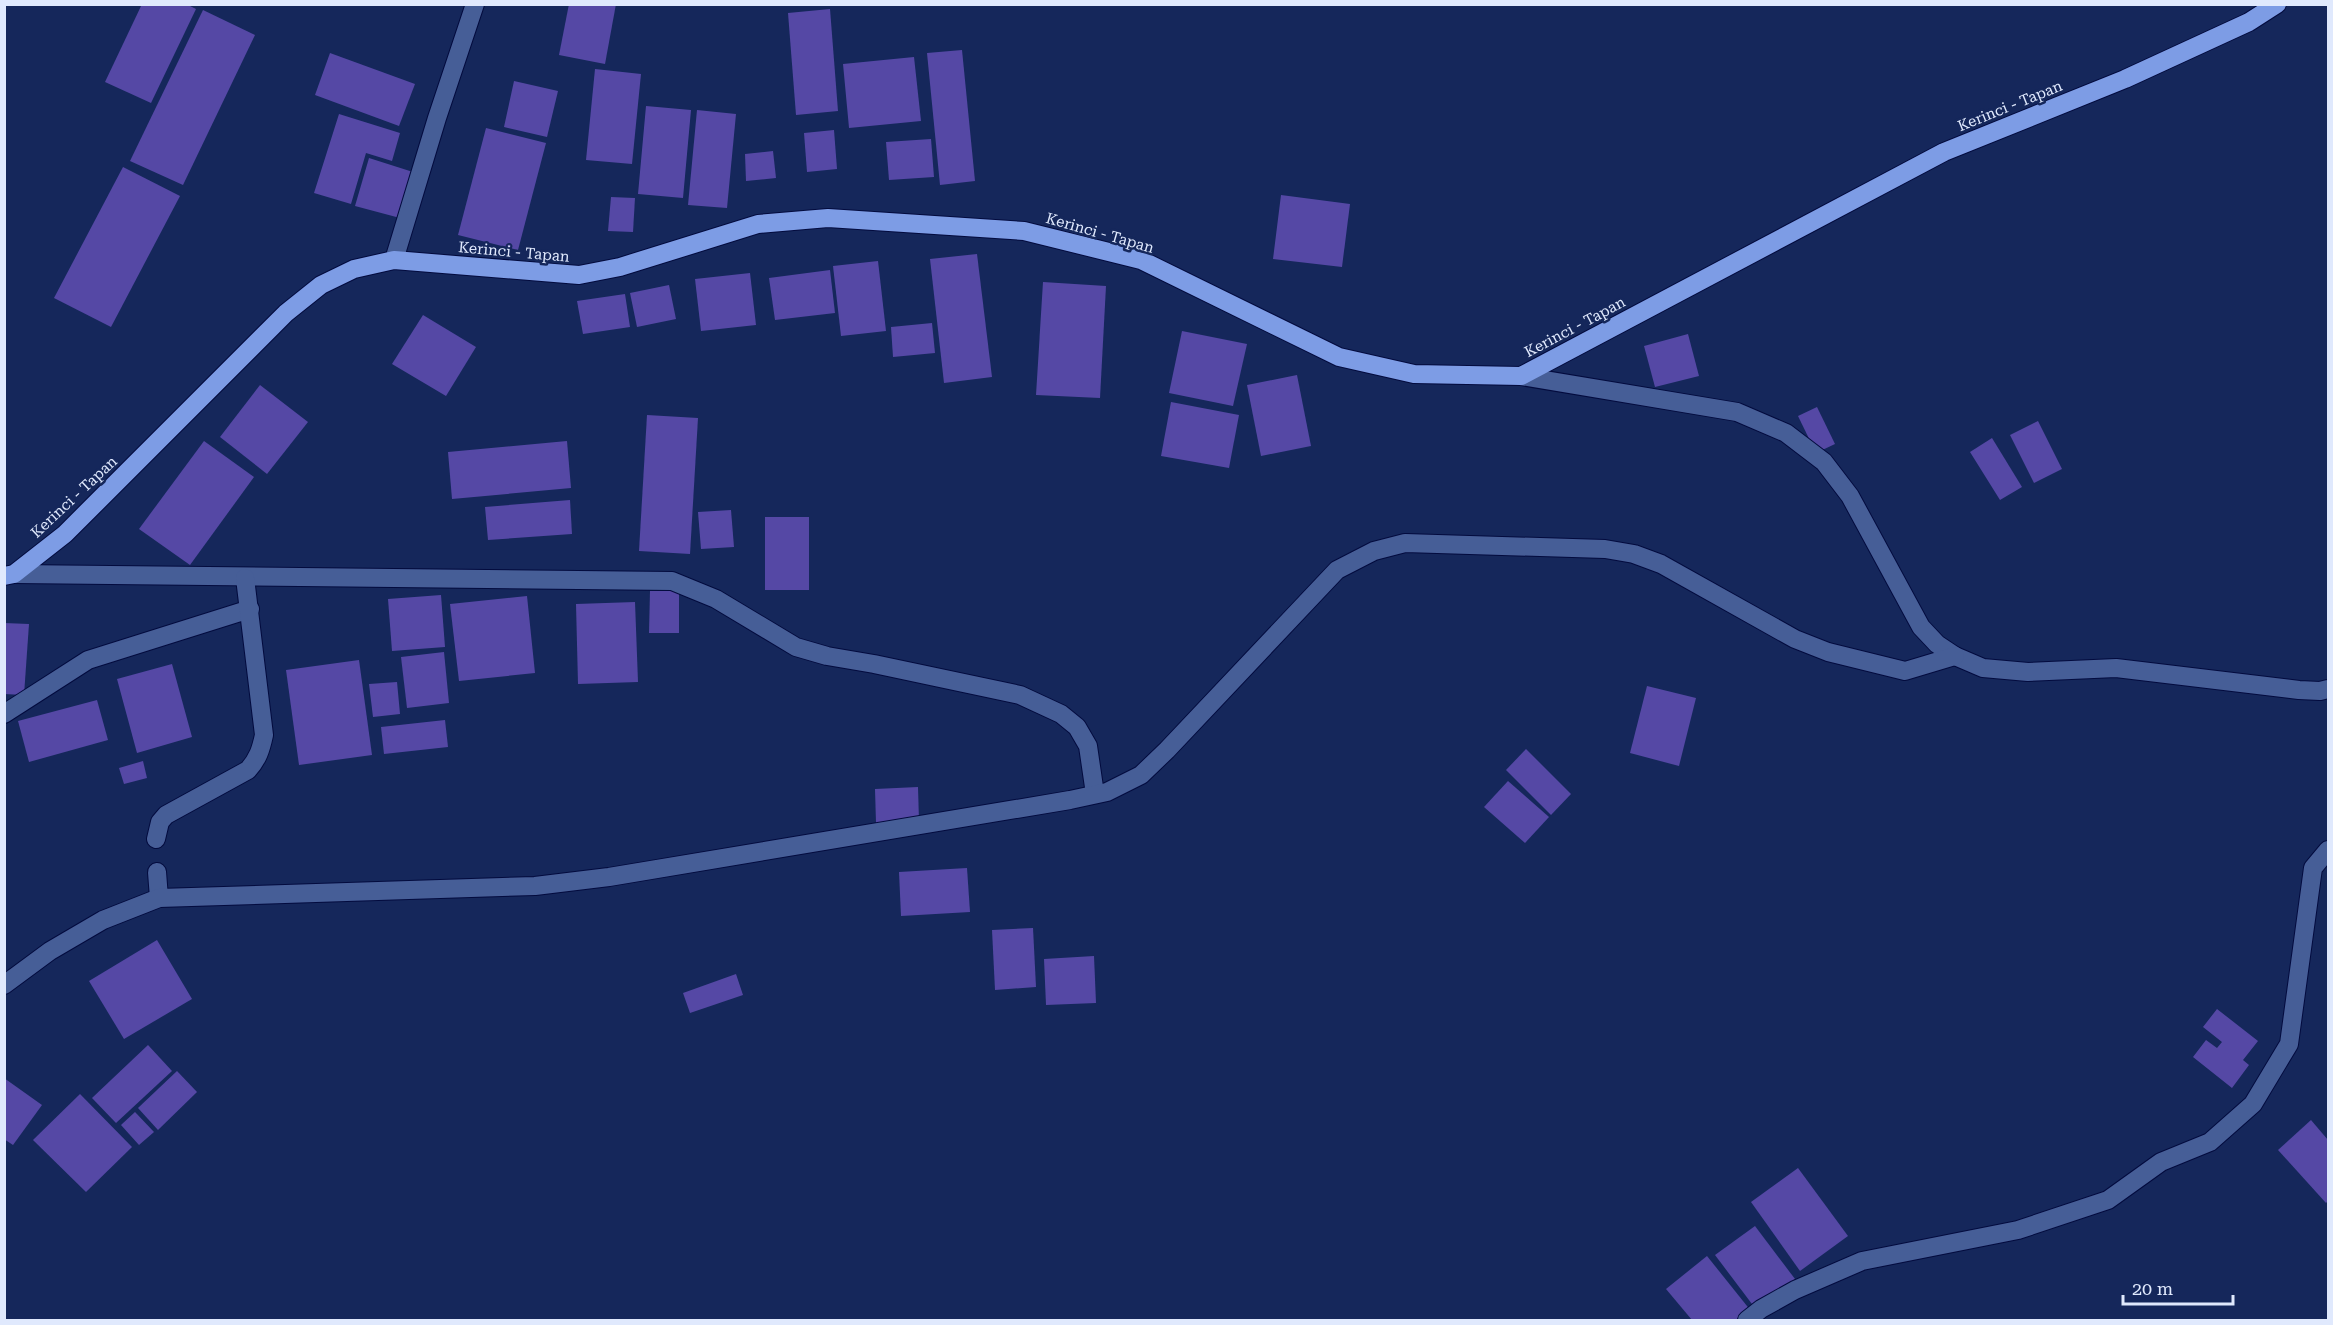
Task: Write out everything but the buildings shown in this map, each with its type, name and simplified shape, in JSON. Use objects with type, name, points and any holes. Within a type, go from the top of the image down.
[{"type":"highway","name":"Kerinci - Tapan","points":[[9,575],[65,534],[286,313],[321,285],[354,269],[394,260],[579,275],[620,267],[758,224],[828,218],[1024,231],[1141,260],[1339,357],[1414,374],[1521,376],[1944,152],[2126,79],[2249,22],[2277,4]]},
{"type":"street","points":[[394,260],[437,118],[475,4]]},
{"type":"street","points":[[1521,376],[1737,412],[1786,433],[1824,462],[1843,487],[1920,627],[1937,644],[1955,656],[1983,668],[2028,672],[2116,668],[2299,690],[2328,689]]},
{"type":"street","points":[[4,985],[50,951],[103,920],[159,898],[535,886],[609,877],[1107,792],[1141,775],[1167,750],[1337,570],[1374,551],[1405,543],[1605,549],[1634,554],[1661,564],[1795,639],[1828,652],[1905,671],[1955,656]]},
{"type":"street","points":[[9,575],[672,581],[716,599],[796,647],[827,656],[1020,695],[1061,714],[1083,734],[1088,746],[1095,794]]},
{"type":"street","points":[[156,839],[160,822],[166,815],[248,770],[257,761],[264,735],[245,578]]},
{"type":"street","points":[[4,714],[88,660],[250,609]]},
{"type":"street","points":[[1747,1320],[1761,1309],[1795,1290],[1862,1261],[2018,1230],[2108,1200],[2161,1162],[2210,1142],[2253,1104],[2289,1044],[2313,868],[2328,850]]},
{"type":"street","points":[[157,872],[159,898]]}]
